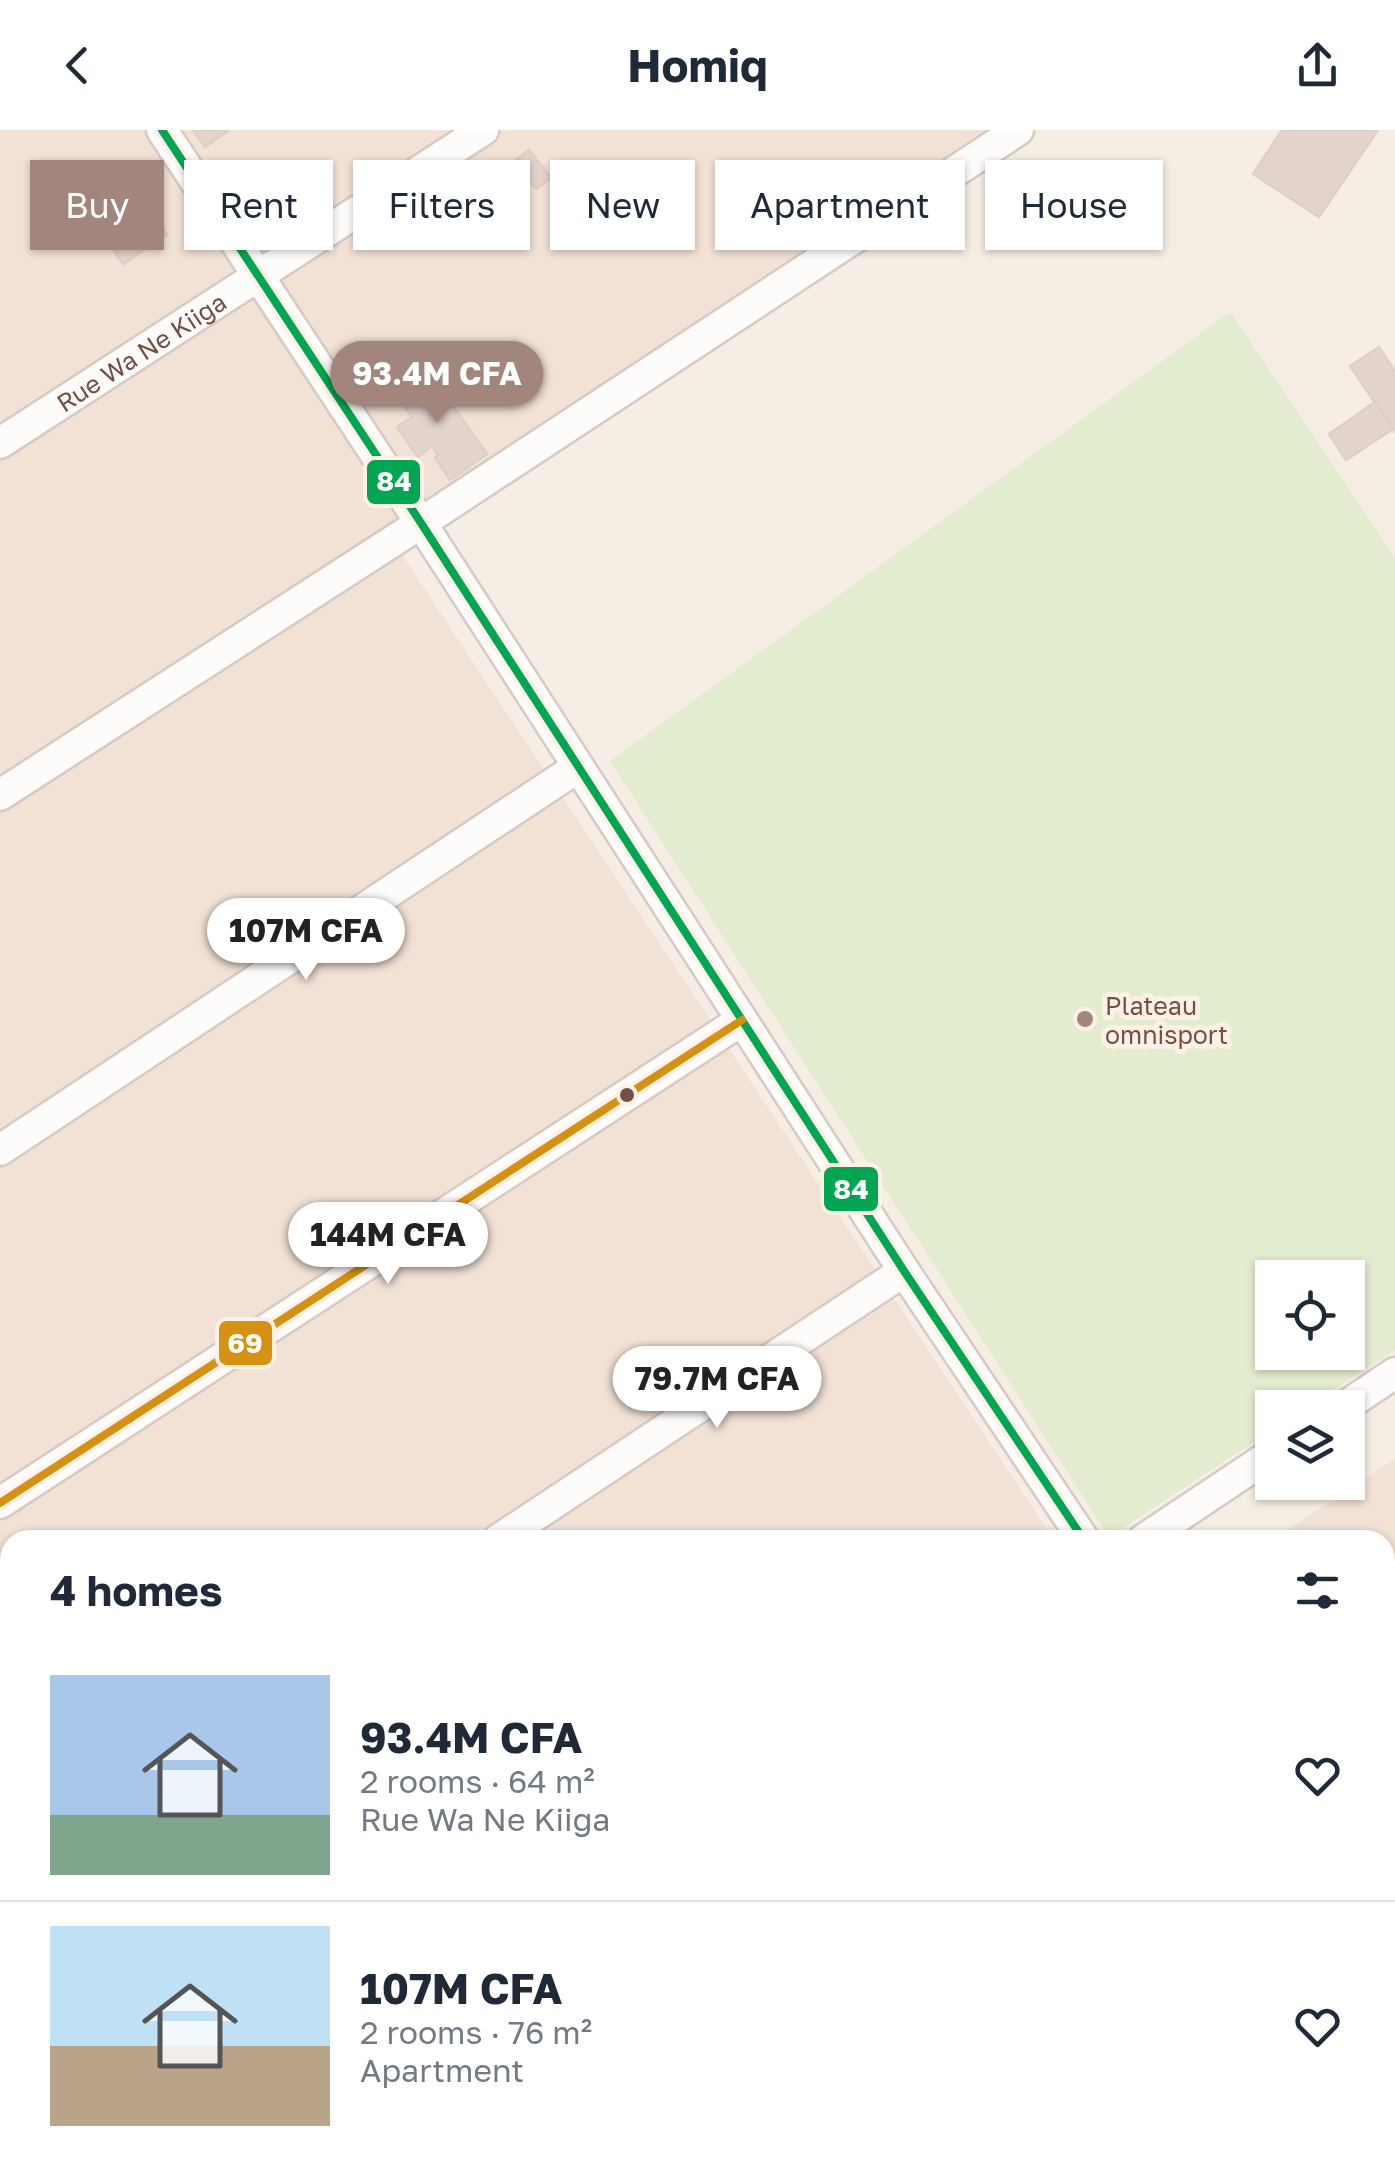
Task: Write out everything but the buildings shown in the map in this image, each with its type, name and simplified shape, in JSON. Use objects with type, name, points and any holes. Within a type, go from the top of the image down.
[{"type":"street","points":[[162,130],[421,522],[904,1271],[1077,1530]]},
{"type":"street","name":"Rue Wa Ne Kiiga","points":[[0,442],[483,130]]},
{"type":"street","points":[[0,795],[1018,130]]},
{"type":"street","points":[[0,1150],[578,767]]},
{"type":"street","points":[[0,1503],[742,1020]]},
{"type":"street","points":[[513,1530],[904,1271]]},
{"type":"street","points":[[1365,1393],[1395,1373]]},
{"type":"street","points":[[1158,1530],[1255,1465]]},
{"type":"shaded area","points":[[0,130],[999,130],[953,160],[715,160],[715,250],[816,250],[387,532],[1047,1530],[0,1530]]},
{"type":"shaded area","points":[[1395,1459],[1395,1530],[1287,1530],[1333,1500],[1365,1500],[1365,1479]]},
{"type":"green space","name":"Plateau omnisport","points":[[1230,312],[1395,558],[1395,1350],[1365,1369],[1365,1260],[1255,1260],[1255,1370],[1364,1370],[1333,1390],[1255,1390],[1255,1441],[1120,1530],[1104,1530],[610,761]]},
{"type":"transit line","name":"84","points":[[162,130],[904,1271],[1077,1530]]},
{"type":"transit line","name":"69","points":[[0,1503],[742,1020]]},
{"type":"place","name":"Plateau omnisport","points":[[1085,1019]]}]
